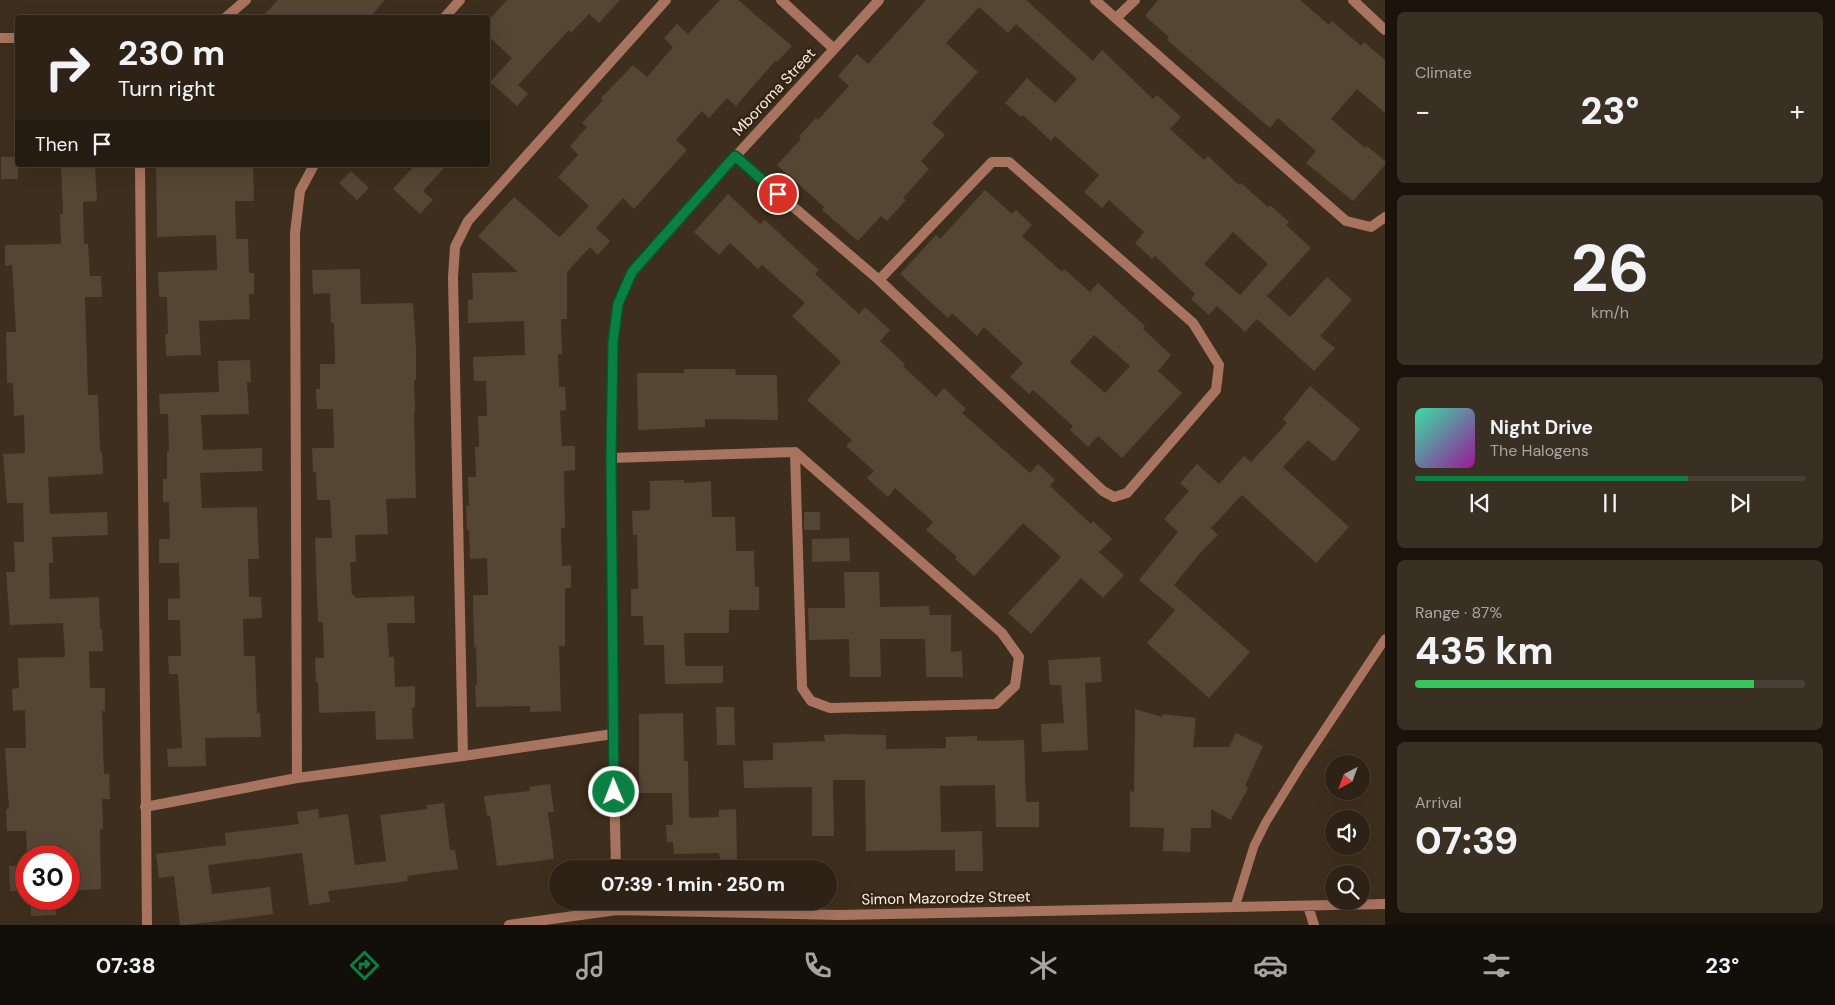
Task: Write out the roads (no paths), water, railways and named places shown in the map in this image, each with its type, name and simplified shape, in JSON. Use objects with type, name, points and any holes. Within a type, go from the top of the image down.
[{"type":"street","points":[[228,15],[246,0]]},
{"type":"street","points":[[447,15],[460,0]]},
{"type":"street","points":[[463,756],[453,277],[455,247],[468,221],[666,0]]},
{"type":"street","points":[[782,0],[834,49]]},
{"type":"street","name":"Mboroma Street","points":[[616,860],[611,458],[613,342],[618,304],[632,272],[735,156],[879,0]]},
{"type":"street","points":[[1095,0],[1346,221],[1371,227],[1385,217]]},
{"type":"street","points":[[1116,18],[1135,0]]},
{"type":"street","points":[[1353,0],[1385,30]]},
{"type":"street","points":[[0,38],[15,38]]},
{"type":"street","points":[[735,156],[879,280],[1103,491],[1114,497],[1127,493],[1216,390],[1219,365],[1193,322],[1009,162],[992,162],[879,280]]},
{"type":"street","points":[[140,167],[147,925]]},
{"type":"street","points":[[297,778],[295,233],[300,191],[313,167]]},
{"type":"street","points":[[611,458],[795,452],[1002,633],[1019,657],[1015,686],[996,704],[830,708],[811,701],[802,688],[795,452]]},
{"type":"street","points":[[145,807],[297,778],[613,734]]},
{"type":"street","name":"Simon Mazorodze Street","points":[[691,910],[839,920],[1385,904]]},
{"type":"street","points":[[1308,906],[1314,925]]},
{"type":"street","name":"Simon Mazorodze Street","points":[[509,925],[590,910]]},
{"type":"lane","points":[[1234,908],[1254,846],[1266,822],[1385,639]]}]
